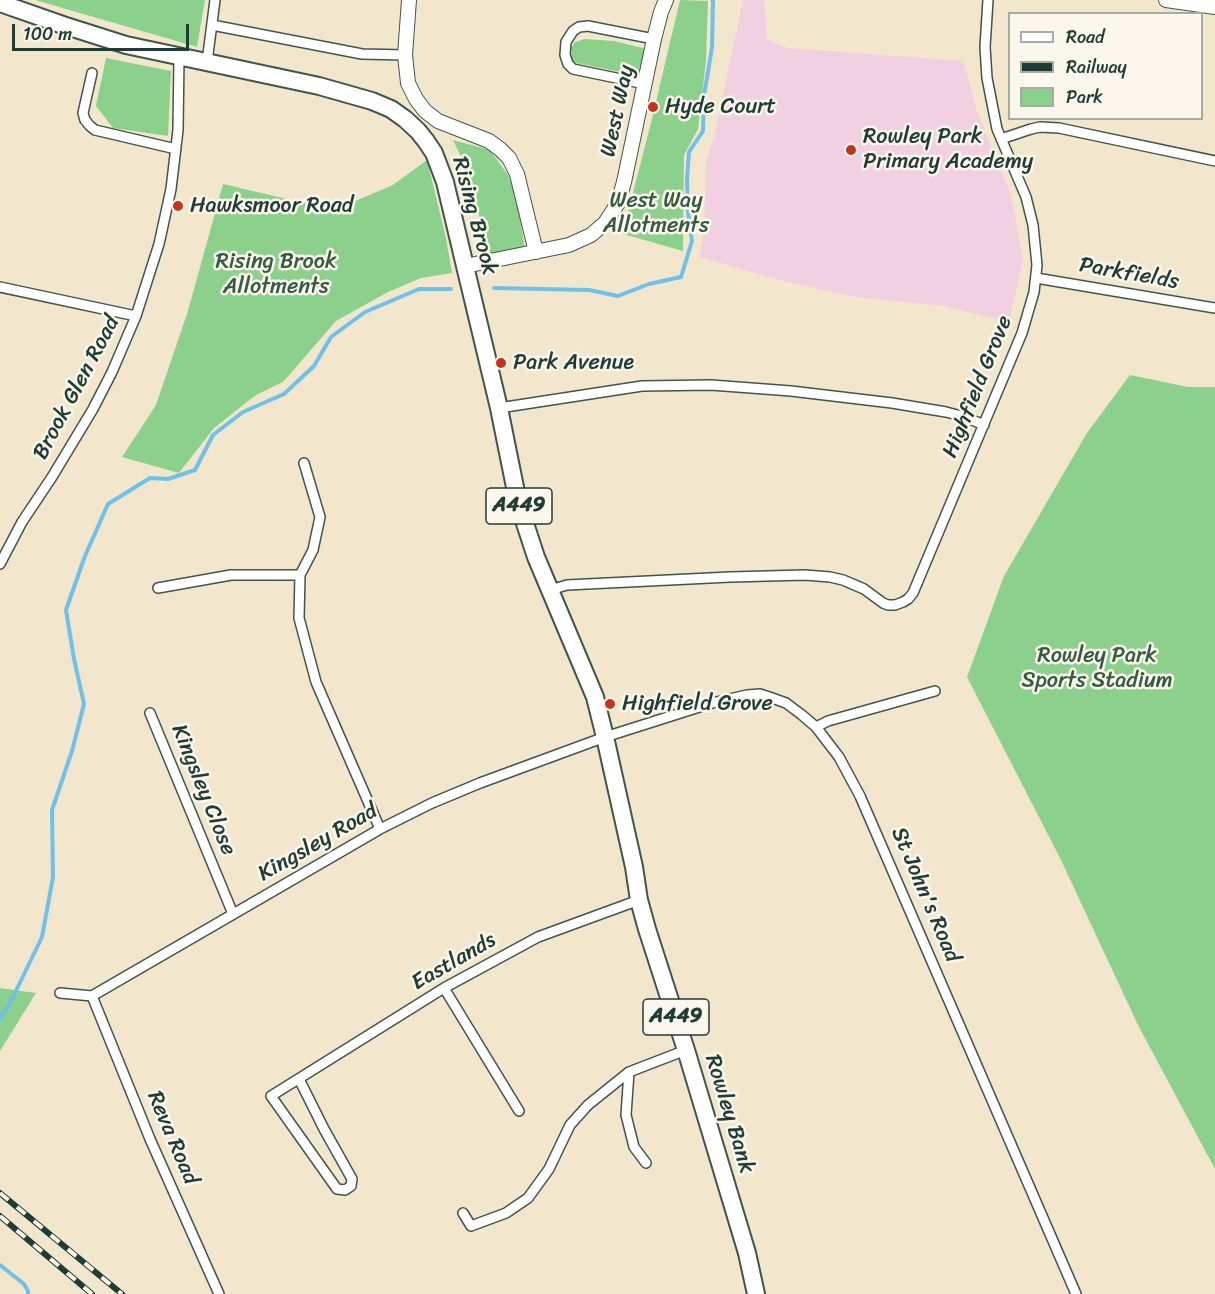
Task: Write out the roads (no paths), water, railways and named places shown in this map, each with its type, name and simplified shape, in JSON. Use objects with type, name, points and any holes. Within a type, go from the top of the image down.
[{"type":"highway","name":"Rising Brook","points":[[0,3],[126,45],[351,94],[391,109],[405,119],[426,141],[439,166],[465,266],[499,408],[518,501],[536,557],[595,697],[605,737]]},
{"type":"highway","name":"Rowley Bank","points":[[605,737],[634,867],[639,900],[747,1253],[756,1294]]},
{"type":"street","points":[[207,62],[215,0]]},
{"type":"street","points":[[409,0],[405,55],[408,83],[416,99],[425,111],[438,121],[489,141],[509,158],[517,174],[536,252]]},
{"type":"street","name":"West Way","points":[[465,266],[536,252],[581,240],[598,230],[611,214],[618,203],[624,182],[654,39],[666,0]]},
{"type":"street","name":"Highfield Grove","points":[[550,590],[567,585],[805,575],[843,580],[864,589],[883,603],[888,604],[895,605],[903,602],[913,594],[1025,326],[1036,278],[1036,243],[1031,214],[1019,178],[1001,139],[994,117],[987,78],[985,47],[988,0]]},
{"type":"street","points":[[1166,0],[1215,8]]},
{"type":"street","points":[[212,25],[362,54],[405,55]]},
{"type":"street","points":[[645,84],[573,69],[568,64],[565,55],[566,42],[573,31],[579,27],[588,26],[654,39]]},
{"type":"street","name":"Brook Glen Road","points":[[0,564],[22,522],[93,409],[136,316],[159,244],[171,189],[179,107],[179,57]]},
{"type":"street","points":[[92,73],[83,113],[90,126],[95,130],[176,149]]},
{"type":"street","points":[[1001,139],[1031,129],[1050,127],[1215,161]]},
{"type":"street","name":"Parkfields","points":[[1036,278],[1215,308]]},
{"type":"street","points":[[0,287],[136,316]]},
{"type":"street","points":[[499,408],[642,386],[711,386],[791,391],[892,402],[946,412],[984,424]]},
{"type":"street","points":[[304,463],[320,517],[313,550],[300,576],[299,618],[316,682],[380,829]]},
{"type":"street","points":[[158,588],[231,575],[300,576]]},
{"type":"street","points":[[816,727],[935,691]]},
{"type":"street","name":"St John's Road","points":[[605,737],[747,694],[760,694],[786,703],[816,727],[839,757],[860,796],[1076,1294]]},
{"type":"street","name":"Kingsley Close","points":[[150,713],[233,914]]},
{"type":"street","name":"Kingsley Road","points":[[92,996],[380,829],[432,803],[480,783],[605,737]]},
{"type":"street","name":"Eastlands","points":[[299,1079],[352,1179],[351,1186],[345,1190],[337,1189],[271,1096],[444,988],[538,937],[639,900]]},
{"type":"street","points":[[444,988],[519,1111]]},
{"type":"street","points":[[60,993],[92,996]]},
{"type":"street","name":"Reva Road","points":[[92,996],[150,1139],[219,1294]]},
{"type":"street","points":[[463,1213],[471,1226],[506,1213],[528,1198],[549,1169],[570,1125],[588,1105],[629,1072],[686,1050]]},
{"type":"street","points":[[629,1072],[626,1115],[634,1147],[646,1163]]},
{"type":"waterway","name":"Rising Brook","points":[[494,288],[589,290],[618,296],[649,284],[681,277],[692,241],[688,212],[689,152],[703,131],[704,95],[712,48],[713,0]]},
{"type":"waterway","name":"Rising Brook","points":[[0,1019],[42,937],[53,877],[52,810],[72,751],[84,704],[66,610],[85,556],[108,504],[150,478],[168,479],[195,470],[213,435],[243,412],[284,394],[314,366],[331,337],[365,312],[419,289],[451,289]]},
{"type":"waterway","name":"Rising Brook","points":[[0,1265],[24,1284],[28,1294]]},
{"type":"railway","points":[[0,1193],[122,1294]]},
{"type":"railway","points":[[0,1216],[92,1294]]},
{"type":"place","name":"Hyde Court","points":[[653,107]]},
{"type":"place","name":"Rowley Park Primary Academy","points":[[851,150]]},
{"type":"place","name":"Hawksmoor Road","points":[[178,206]]},
{"type":"place","name":"Park Avenue","points":[[501,363]]},
{"type":"place","name":"Highfield Grove","points":[[610,704]]},
{"type":"park label","name":"West Way Allotments","points":[[656,214]]},
{"type":"park label","name":"Rising Brook Allotments","points":[[276,274]]},
{"type":"park label","name":"Rowley Park Sports Stadium","points":[[1097,668]]}]
